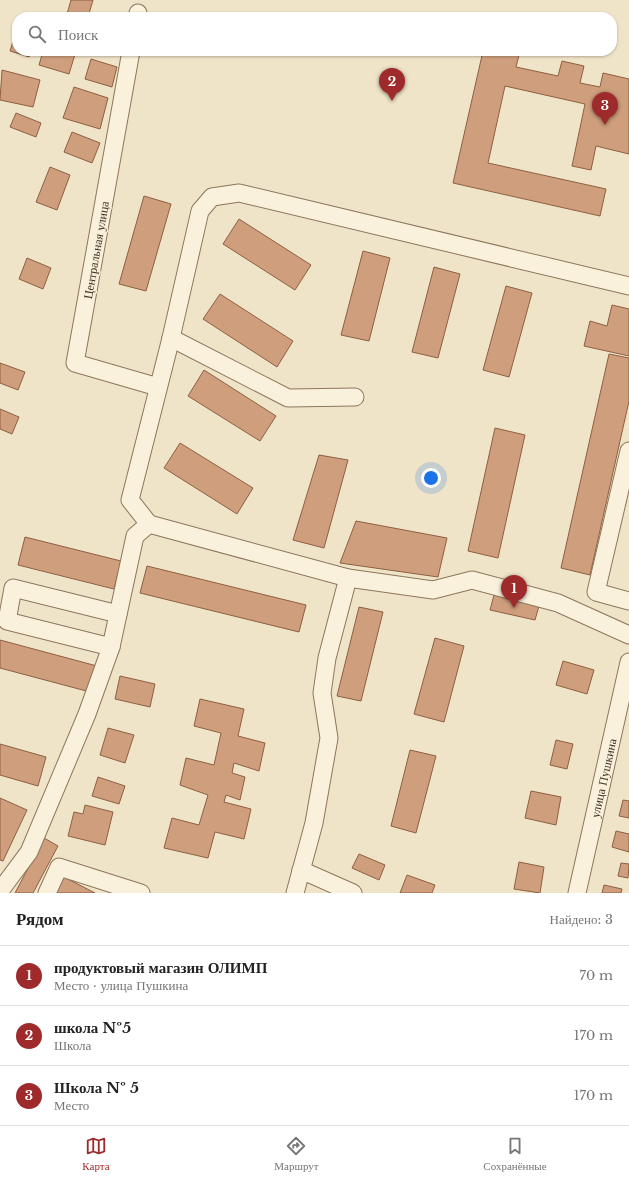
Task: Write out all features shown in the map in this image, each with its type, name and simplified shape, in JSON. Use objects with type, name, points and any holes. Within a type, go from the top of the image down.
[{"type":"street","name":"Центральная улица","points":[[130,56],[75,363],[158,387]]},
{"type":"street","points":[[629,286],[238,193],[212,197],[200,211],[171,338],[130,500],[149,524],[348,578],[433,590],[472,580],[558,603],[629,635]]},
{"type":"street","points":[[171,338],[288,398],[355,397]]},
{"type":"street","points":[[629,451],[596,592],[629,601]]},
{"type":"street","points":[[0,891],[29,852],[87,714],[111,647],[135,536],[149,524]]},
{"type":"street","points":[[295,893],[314,823],[329,738],[322,693],[327,658],[348,578]]},
{"type":"street","points":[[111,647],[7,621],[13,588],[118,614]]},
{"type":"street","name":"улица Пушкина","points":[[577,893],[629,662]]},
{"type":"street","points":[[47,893],[59,867],[141,893]]},
{"type":"street","points":[[301,870],[353,893]]},
{"type":"building","points":[[71,0],[93,0],[89,12],[68,12]]},
{"type":"building","points":[[42,56],[74,56],[69,74],[39,65]]},
{"type":"building","points":[[482,56],[519,56],[516,67],[558,76],[562,61],[584,66],[580,83],[600,87],[603,73],[629,79],[629,154],[596,146],[591,170],[572,166],[585,104],[505,86],[488,163],[606,189],[600,216],[453,183]]},
{"type":"building","points":[[91,59],[117,67],[112,87],[85,79]]},
{"type":"building","points":[[2,70],[40,80],[33,107],[0,100]]},
{"type":"building","points":[[74,87],[108,98],[100,129],[63,118]]},
{"type":"building","points":[[16,113],[41,123],[36,137],[10,127]]},
{"type":"building","points":[[72,132],[100,143],[92,163],[64,152]]},
{"type":"building","points":[[50,167],[70,175],[57,210],[36,202]]},
{"type":"building","points":[[144,196],[171,204],[146,291],[119,284]]},
{"type":"building","points":[[239,219],[311,265],[295,290],[223,244]]},
{"type":"building","points":[[363,251],[390,258],[369,341],[341,335]]},
{"type":"building","points":[[27,258],[51,268],[43,289],[19,279]]},
{"type":"building","points":[[434,267],[460,274],[438,358],[412,352]]},
{"type":"building","points":[[506,286],[532,293],[509,377],[483,370]]},
{"type":"building","points":[[220,294],[293,341],[277,367],[203,319]]},
{"type":"building","points":[[612,305],[629,309],[629,356],[584,346],[590,321],[607,326]]},
{"type":"building","points":[[609,354],[629,358],[629,401],[590,575],[561,568]]},
{"type":"building","points":[[0,363],[25,372],[18,390],[0,383]]},
{"type":"building","points":[[204,370],[276,416],[260,441],[188,396]]},
{"type":"building","points":[[0,409],[19,417],[12,434],[0,429]]},
{"type":"building","points":[[495,428],[525,435],[498,558],[468,551]]},
{"type":"building","points":[[180,443],[253,488],[237,514],[164,468]]},
{"type":"building","points":[[319,455],[348,460],[324,548],[293,540]]},
{"type":"building","points":[[356,521],[447,538],[438,577],[340,563]]},
{"type":"building","points":[[25,537],[121,561],[114,589],[18,565]]},
{"type":"building","points":[[147,566],[306,605],[299,632],[140,593]]},
{"type":"building","points":[[494,595],[539,606],[535,620],[490,610]]},
{"type":"building","points":[[359,607],[383,612],[361,701],[337,696]]},
{"type":"building","points":[[435,638],[464,646],[444,722],[414,714]]},
{"type":"building","points":[[0,640],[97,666],[90,692],[0,668]]},
{"type":"building","points":[[563,661],[594,670],[587,694],[556,685]]},
{"type":"building","points":[[120,676],[155,684],[150,707],[115,699]]},
{"type":"building","points":[[200,699],[244,709],[238,736],[265,743],[259,771],[234,763],[232,773],[245,777],[240,800],[226,795],[224,802],[251,809],[244,839],[215,832],[208,858],[164,848],[172,818],[199,825],[208,795],[180,785],[186,758],[214,765],[221,733],[194,726]]},
{"type":"building","points":[[108,728],[134,735],[125,763],[100,755]]},
{"type":"building","points":[[556,740],[573,744],[567,769],[550,765]]},
{"type":"building","points":[[0,744],[46,757],[38,786],[0,775]]},
{"type":"building","points":[[410,750],[436,756],[416,833],[391,826]]},
{"type":"building","points":[[98,777],[125,786],[119,804],[92,796]]},
{"type":"building","points":[[531,791],[561,797],[556,825],[525,818]]},
{"type":"building","points":[[0,798],[27,810],[3,861],[0,860]]},
{"type":"building","points":[[623,800],[629,801],[629,818],[619,816]]},
{"type":"building","points":[[85,805],[113,812],[105,845],[68,836],[74,812],[83,814]]},
{"type":"building","points":[[616,831],[629,834],[629,852],[612,847]]},
{"type":"building","points":[[44,838],[58,846],[33,893],[15,893]]},
{"type":"building","points":[[359,854],[385,865],[379,880],[352,868]]},
{"type":"building","points":[[519,862],[544,867],[540,893],[514,889]]},
{"type":"building","points":[[621,863],[629,864],[628,878],[618,876]]},
{"type":"building","points":[[407,875],[435,885],[432,893],[400,893]]},
{"type":"building","points":[[62,876],[95,893],[53,893]]},
{"type":"building","points":[[604,885],[622,889],[621,893],[602,893]]},
{"type":"place","name":"школа №5","points":[[392,101]]},
{"type":"place","name":"Школа № 5","points":[[605,125]]},
{"type":"place","name":"продуктовый магазин ОЛИМП","points":[[514,608]]}]
